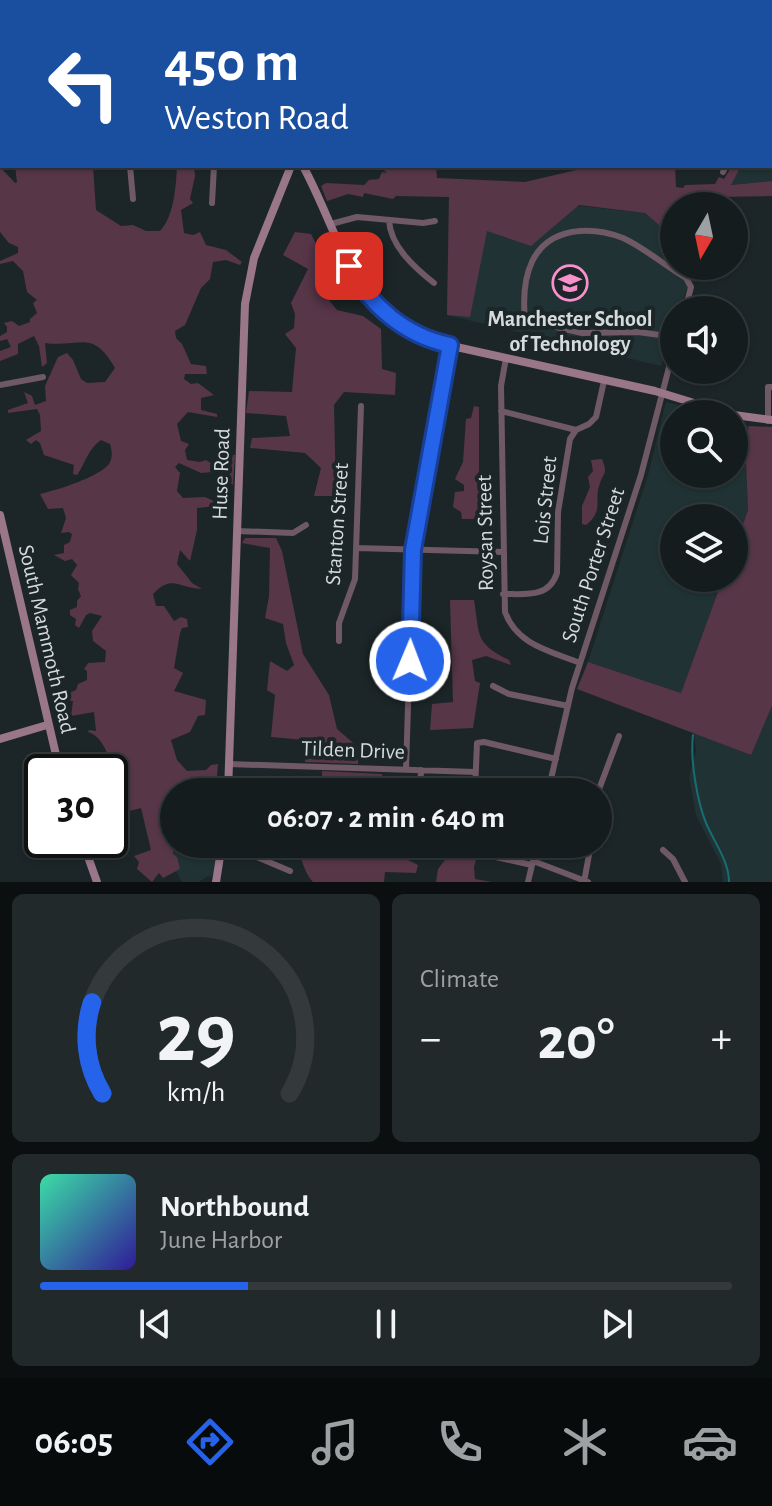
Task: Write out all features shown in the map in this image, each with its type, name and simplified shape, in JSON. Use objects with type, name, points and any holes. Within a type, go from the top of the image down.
[{"type":"street","points":[[130,168],[133,199]]},
{"type":"street","points":[[212,203],[214,168]]},
{"type":"street","name":"Huse Road","points":[[228,778],[246,294],[257,250],[290,168]]},
{"type":"street","points":[[304,168],[349,266],[366,294],[413,333],[450,345],[685,400]]},
{"type":"street","points":[[331,224],[357,217],[427,223],[435,221]]},
{"type":"street","points":[[389,220],[391,233],[401,250],[434,283]]},
{"type":"street","points":[[660,335],[638,332],[582,333],[525,320],[524,289],[532,262],[543,245],[568,233],[597,232],[624,239],[686,278],[690,282],[690,296]]},
{"type":"street","points":[[406,769],[413,550],[450,345]]},
{"type":"street","name":"Roysan Street","points":[[506,358],[501,380],[505,612],[515,632],[533,645],[580,663]]},
{"type":"street","points":[[0,385],[43,377]]},
{"type":"street","name":"Lois Street","points":[[503,594],[540,593],[553,583],[557,573],[559,495],[570,439],[576,430],[596,417],[604,381]]},
{"type":"street","name":"South Porter Street","points":[[551,778],[580,663],[641,475],[664,384]]},
{"type":"street","points":[[748,417],[770,420],[770,387],[759,386]]},
{"type":"street","name":"Stanton Street","points":[[339,641],[339,623],[355,584],[361,406]]},
{"type":"street","points":[[501,411],[576,430]]},
{"type":"street","name":"South Mammoth Road","points":[[0,515],[55,754]]},
{"type":"street","points":[[237,531],[293,533],[306,525]]},
{"type":"street","points":[[356,548],[503,552]]},
{"type":"street","points":[[493,686],[509,694],[568,706]]},
{"type":"street","points":[[0,739],[47,725]]},
{"type":"street","points":[[603,778],[619,736]]},
{"type":"street","points":[[475,778],[477,743],[556,759]]},
{"type":"street","name":"Tilden Drive","points":[[229,764],[475,772]]},
{"type":"street","points":[[421,770],[421,778]]},
{"type":"street","points":[[663,850],[673,859],[685,882]]},
{"type":"street","points":[[88,858],[97,882]]},
{"type":"street","points":[[216,882],[221,858]]},
{"type":"street","points":[[258,858],[290,871]]},
{"type":"street","points":[[503,858],[532,863],[585,881],[589,858]]},
{"type":"street","points":[[528,882],[533,858]]},
{"type":"shaded area","points":[[0,168],[15,183],[15,168],[93,168],[96,210],[121,226],[133,225],[146,231],[160,231],[173,201],[177,168],[194,168],[190,199],[193,203],[181,210],[184,233],[193,235],[200,232],[206,245],[226,250],[242,262],[240,265],[226,260],[213,262],[210,279],[201,288],[185,325],[175,331],[191,364],[206,366],[207,374],[185,374],[184,379],[191,384],[198,383],[214,395],[201,398],[201,410],[217,414],[217,417],[188,412],[177,424],[181,441],[189,444],[185,450],[187,460],[220,464],[225,463],[227,454],[235,455],[233,485],[226,481],[223,471],[201,473],[179,463],[175,467],[180,473],[177,491],[183,498],[205,497],[218,503],[217,506],[197,508],[197,530],[190,561],[180,550],[177,564],[192,583],[202,589],[171,583],[153,594],[156,606],[164,606],[174,621],[181,617],[187,619],[188,627],[182,628],[180,633],[174,668],[183,673],[174,691],[206,700],[205,715],[198,716],[190,732],[171,740],[177,760],[187,771],[206,770],[218,764],[217,777],[160,778],[160,858],[177,858],[180,869],[163,878],[159,873],[152,882],[137,869],[139,862],[134,856],[151,850],[141,808],[128,811],[128,754],[107,754],[101,741],[88,732],[96,731],[94,712],[71,716],[73,701],[63,700],[62,696],[76,690],[78,684],[87,680],[84,669],[88,663],[105,662],[106,651],[93,641],[92,631],[102,616],[86,615],[79,628],[75,625],[76,619],[70,615],[70,610],[77,607],[81,596],[79,583],[71,575],[77,565],[72,559],[65,561],[54,555],[64,553],[64,545],[70,542],[72,534],[61,533],[66,518],[63,508],[48,509],[40,494],[104,469],[111,459],[110,444],[101,440],[77,475],[73,474],[74,465],[44,455],[40,443],[36,440],[31,444],[26,440],[41,431],[37,409],[8,413],[8,410],[28,403],[24,392],[32,396],[35,405],[46,401],[45,386],[58,357],[67,353],[81,379],[87,383],[105,382],[115,368],[99,348],[84,342],[45,343],[47,363],[42,367],[34,336],[18,344],[18,354],[0,361],[0,351],[11,347],[7,339],[0,341],[0,336],[7,332],[4,323],[12,321],[19,326],[30,322],[37,313],[33,303],[37,300],[27,292],[23,271],[13,261],[0,264],[0,261],[18,253],[18,247],[9,243],[0,232]]},
{"type":"shaded area","points":[[382,168],[436,168],[437,178],[525,182],[585,168],[675,168],[676,187],[683,188],[685,185],[715,184],[719,177],[724,179],[731,168],[740,168],[731,185],[772,181],[772,196],[748,196],[748,192],[660,192],[660,226],[645,213],[579,205],[531,246],[487,231],[470,317],[447,315],[449,197],[396,196],[393,199],[364,193],[363,197],[348,194],[327,201],[321,186],[326,183],[364,185],[369,180],[379,179],[382,172],[387,173]]},
{"type":"shaded area","points":[[740,168],[772,168],[772,181],[730,185]]},
{"type":"shaded area","name":"Manchester School of Technology","points":[[449,192],[645,213],[660,226],[660,280],[695,280],[684,296],[660,296],[660,366],[447,315]]},
{"type":"shaded area","points":[[295,232],[311,234],[327,266],[325,295],[337,310],[363,316],[381,329],[382,369],[396,373],[395,395],[344,392],[334,405],[336,496],[314,496],[321,468],[305,453],[250,448],[252,438],[290,436],[286,416],[246,413],[249,391],[292,392],[296,348],[285,334],[294,328],[295,314],[291,303],[308,269],[283,255]]},
{"type":"shaded area","points":[[474,406],[479,407],[479,519],[462,519],[461,512],[453,507],[455,492],[464,491],[464,485],[455,479],[463,462],[466,419],[471,418]]},
{"type":"shaded area","points":[[660,426],[660,488],[747,488],[748,504],[660,504],[660,592],[718,592],[681,693],[588,662],[648,475]]},
{"type":"shaded area","points":[[749,426],[772,427],[772,706],[751,755],[577,689],[588,662],[681,693],[718,592],[748,592]]},
{"type":"shaded area","points":[[602,459],[605,470],[598,489],[597,510],[592,520],[586,525],[582,524],[582,506],[590,487],[588,477],[593,471],[591,460]]},
{"type":"shaded area","points":[[245,538],[276,538],[282,551],[303,654],[329,695],[337,729],[358,747],[358,764],[305,762],[305,740],[271,737],[275,695],[267,690],[270,661],[287,671],[294,665],[283,624],[265,618],[269,596],[270,548],[242,543]]},
{"type":"shaded area","points":[[450,600],[474,600],[478,630],[484,643],[509,660],[511,665],[486,656],[472,660],[475,681],[480,683],[473,728],[430,730],[432,704],[453,702]]},
{"type":"shaded area","points":[[772,706],[772,882],[723,882],[721,864],[696,815],[689,777],[696,751],[694,733],[751,755]]},
{"type":"shaded area","points":[[322,771],[382,774],[382,778],[322,778]]},
{"type":"shaded area","points":[[175,858],[216,858],[212,877],[199,882],[182,882],[176,871],[180,869]]},
{"type":"shaded area","points":[[301,858],[404,858],[418,865],[416,873],[385,872],[384,882],[313,882]]},
{"type":"shaded area","points":[[447,858],[477,858],[475,879],[492,882],[436,882],[438,869]]},
{"type":"waterway","points":[[693,735],[693,768],[700,803],[724,859],[729,882]]},
{"type":"place","name":"Manchester School of Technology","points":[[570,283]]},
{"type":"route","points":[[349,266],[366,294],[404,327],[423,338],[450,345],[413,550],[410,661]]}]
